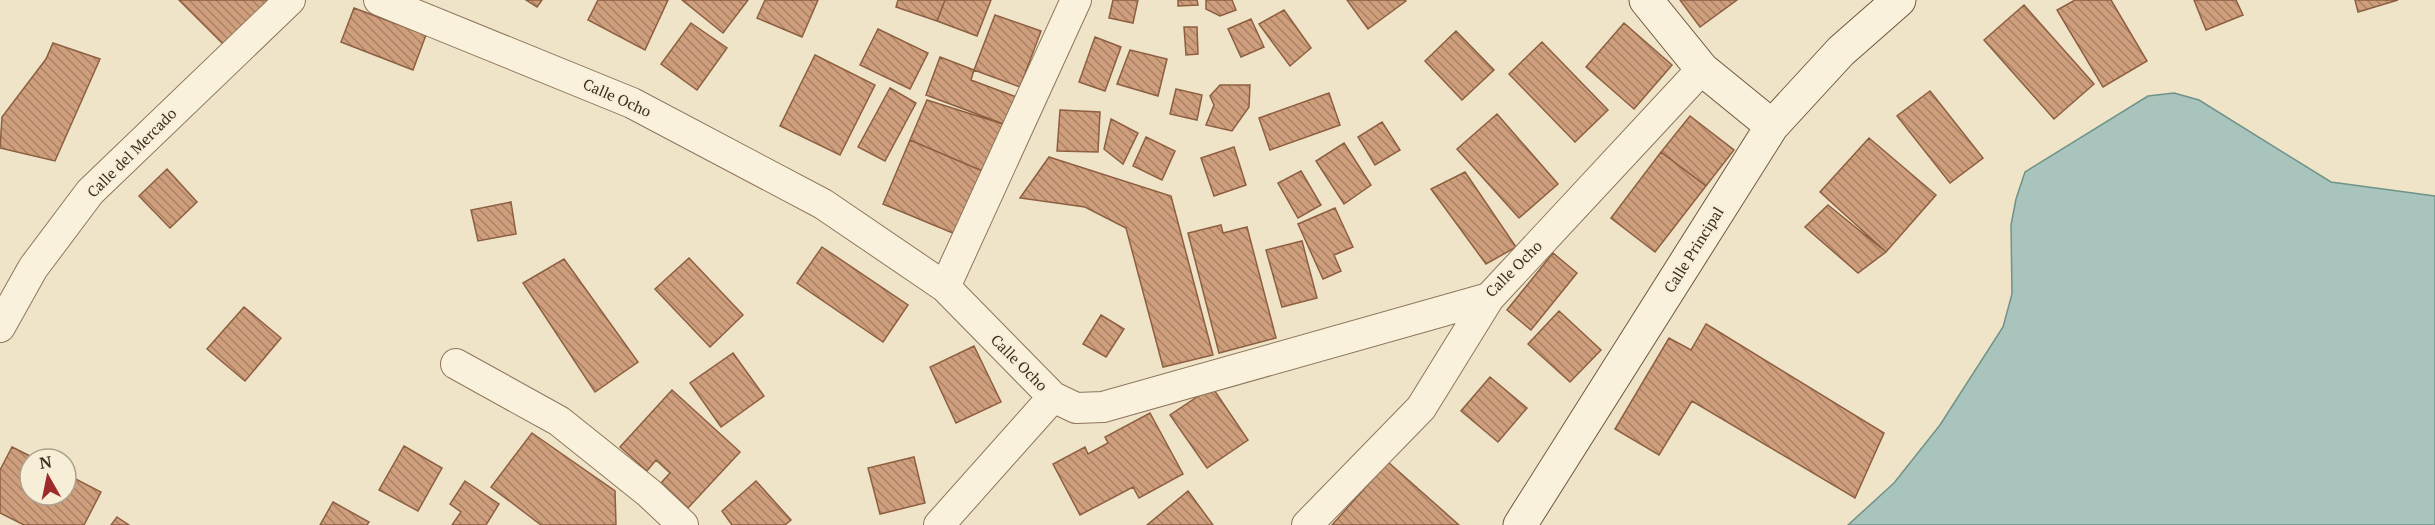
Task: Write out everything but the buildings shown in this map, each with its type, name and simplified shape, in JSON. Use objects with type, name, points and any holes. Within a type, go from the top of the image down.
[{"type":"street","name":"Calle del Mercado","points":[[0,327],[33,268],[90,192],[290,0]]},
{"type":"street","name":"Calle Ocho","points":[[379,0],[632,103],[823,204],[945,287],[1053,398],[1076,408],[1103,407],[1489,298],[1702,69]]},
{"type":"street","points":[[945,287],[1076,0]]},
{"type":"street","points":[[1646,0],[1702,69],[1772,126]]},
{"type":"street","name":"Calle Principal","points":[[1520,525],[1772,126],[1841,51],[1899,0]]},
{"type":"street","points":[[1307,525],[1421,408],[1489,298]]},
{"type":"street","points":[[456,364],[559,421],[649,493],[683,525]]},
{"type":"street","points":[[939,525],[1053,398]]},
{"type":"water","points":[[2174,93],[2199,100],[2331,182],[2435,196],[2435,525],[1848,525],[1894,483],[1940,425],[2003,327],[2012,294],[2011,225],[2016,199],[2025,172],[2148,96]]}]
